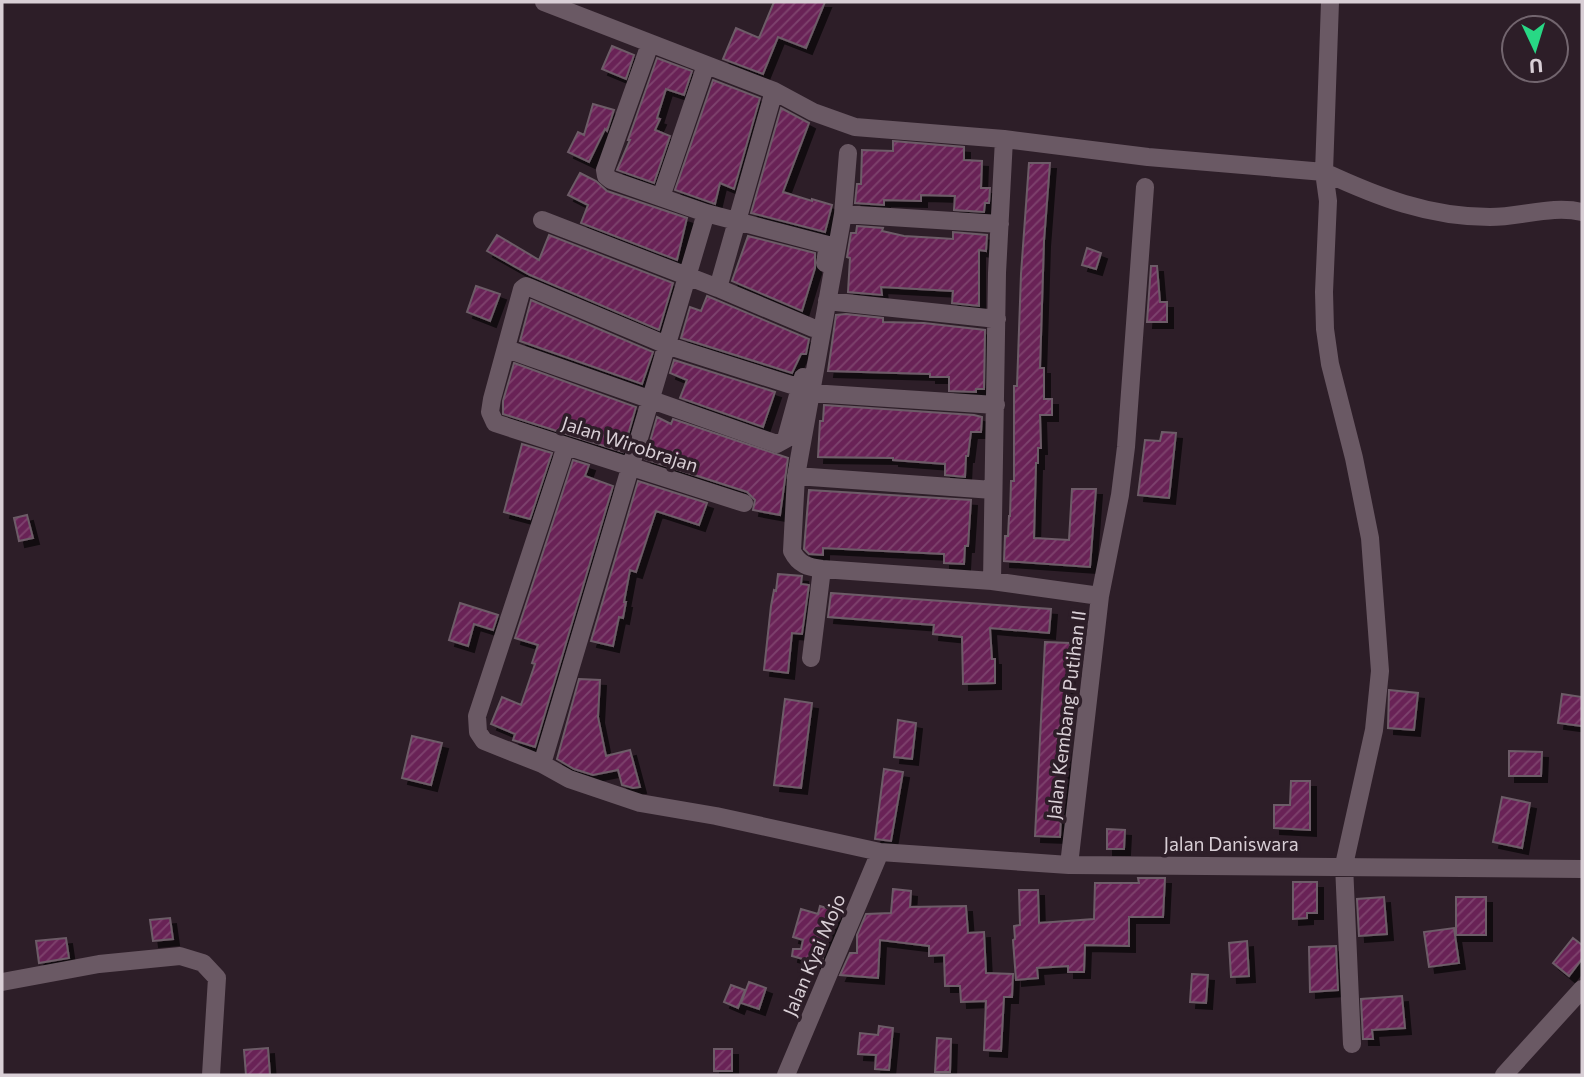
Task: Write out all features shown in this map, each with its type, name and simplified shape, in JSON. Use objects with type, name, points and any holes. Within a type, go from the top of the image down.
[{"type":"street","points":[[544,2],[774,91],[813,112],[855,127],[1004,139],[1148,157],[1324,172],[1385,199],[1448,215],[1491,217],[1553,210],[1582,212]]},
{"type":"street","points":[[1330,2],[1324,172],[1328,201],[1325,329],[1330,364],[1370,538],[1380,671],[1374,730],[1344,865],[1352,1044]]},
{"type":"street","points":[[650,44],[606,176],[706,213],[828,245],[813,328],[796,476],[792,551],[797,560],[806,566],[822,569],[811,658]]},
{"type":"street","points":[[661,197],[706,65]]},
{"type":"street","points":[[718,288],[774,91]]},
{"type":"street","points":[[992,581],[997,318],[1004,139]]},
{"type":"street","points":[[848,153],[843,214],[827,301],[806,390],[786,439],[777,444],[507,349],[522,289],[526,286],[669,346],[806,390],[996,405]]},
{"type":"street","points":[[1100,596],[1121,495],[1125,459],[1145,187]]},
{"type":"street","points":[[542,764],[669,346],[706,213]]},
{"type":"street","points":[[843,214],[1000,224]]},
{"type":"street","points":[[541,220],[718,288],[813,328]]},
{"type":"street","points":[[827,301],[997,318]]},
{"type":"street","name":"Jalan Wirobrajan","points":[[507,349],[490,412],[495,423],[744,503]]},
{"type":"street","name":"Jalan Daniswara","points":[[566,446],[477,716],[478,732],[484,741],[542,764],[569,779],[640,803],[716,816],[880,852],[1069,865],[1344,865],[1582,869]]},
{"type":"street","points":[[796,476],[993,490]]},
{"type":"street","name":"Jalan Kembang Putihan II","points":[[822,569],[992,581],[1100,596],[1069,865]]},
{"type":"street","name":"Jalan Kyai Mojo","points":[[786,1075],[880,852]]},
{"type":"street","points":[[2,982],[99,964],[180,956],[203,963],[217,978],[211,1075]]},
{"type":"street","points":[[1504,1075],[1582,989]]},
{"type":"building","points":[[774,2],[825,2],[806,48],[778,37],[763,74],[723,59],[736,28],[759,38]]},
{"type":"building","points":[[612,46],[634,55],[626,79],[602,69]]},
{"type":"building","points":[[657,58],[692,71],[684,95],[666,89],[655,130],[670,136],[654,183],[617,170],[630,140]]},
{"type":"building","points":[[713,80],[760,98],[734,189],[720,183],[715,204],[675,190]]},
{"type":"building","points":[[593,104],[614,110],[607,131],[605,129],[589,162],[568,152],[578,132],[584,135]]},
{"type":"building","points":[[781,108],[809,123],[783,192],[832,205],[825,232],[751,213]]},
{"type":"building","points":[[893,141],[964,147],[964,160],[982,161],[981,188],[990,188],[989,203],[985,203],[984,212],[954,210],[955,196],[921,195],[921,201],[884,200],[884,205],[855,203],[857,184],[861,184],[862,150],[893,151]]},
{"type":"building","points":[[1029,163],[1050,163],[1044,241],[1040,368],[1044,368],[1044,399],[1052,399],[1052,415],[1040,415],[1041,448],[1038,448],[1036,463],[1034,538],[1069,540],[1072,489],[1096,489],[1090,567],[1004,561],[1011,481],[1014,481],[1014,386],[1017,386]]},
{"type":"building","points":[[580,173],[596,181],[607,191],[687,218],[677,260],[581,223],[588,205],[568,195]]},
{"type":"building","points":[[857,226],[883,228],[882,231],[904,236],[953,239],[953,232],[987,235],[986,251],[979,250],[979,306],[952,303],[953,291],[881,287],[882,295],[848,292],[850,258],[847,257],[851,233],[856,233]]},
{"type":"building","points":[[497,235],[539,260],[549,235],[673,283],[659,330],[530,275],[487,251]]},
{"type":"building","points":[[748,236],[815,253],[815,268],[802,311],[732,281]]},
{"type":"building","points":[[1087,248],[1101,253],[1096,269],[1082,265]]},
{"type":"building","points":[[1151,266],[1157,266],[1160,302],[1167,302],[1167,322],[1147,322]]},
{"type":"building","points":[[476,286],[500,294],[490,321],[467,312]]},
{"type":"building","points":[[707,296],[809,339],[806,354],[801,354],[792,373],[681,338],[690,307],[701,311]]},
{"type":"building","points":[[531,300],[653,352],[642,384],[520,341]]},
{"type":"building","points":[[836,315],[883,318],[883,322],[924,323],[985,330],[984,389],[976,389],[976,392],[949,391],[949,377],[930,377],[930,374],[828,371]]},
{"type":"building","points":[[674,360],[775,392],[763,427],[680,398],[687,380],[670,373]]},
{"type":"building","points":[[514,363],[636,407],[623,452],[503,414],[503,401]]},
{"type":"building","points":[[824,405],[974,415],[982,417],[981,432],[971,432],[965,477],[945,475],[945,464],[893,458],[818,457],[820,421],[823,421]]},
{"type":"building","points":[[657,417],[671,424],[673,419],[788,458],[780,515],[753,510],[755,500],[747,492],[645,459]]},
{"type":"building","points":[[1162,432],[1176,433],[1169,498],[1138,495],[1145,440],[1160,441]]},
{"type":"building","points":[[522,444],[552,453],[530,519],[504,512]]},
{"type":"building","points":[[573,460],[589,465],[585,476],[613,486],[535,747],[513,740],[515,734],[491,724],[502,697],[521,705],[535,664],[532,663],[538,645],[515,638]]},
{"type":"building","points":[[638,481],[707,503],[699,525],[656,511],[636,572],[630,570],[623,618],[619,617],[613,646],[591,641]]},
{"type":"building","points":[[809,490],[971,500],[964,564],[944,563],[944,554],[823,548],[823,555],[809,554],[804,549]]},
{"type":"building","points":[[27,515],[33,538],[19,541],[14,518]]},
{"type":"building","points":[[778,574],[802,576],[801,584],[809,585],[802,634],[792,633],[788,673],[764,670],[771,606]]},
{"type":"building","points":[[831,593],[1051,609],[1049,633],[990,628],[992,659],[995,659],[995,683],[963,684],[962,637],[933,634],[934,625],[828,617]]},
{"type":"building","points":[[460,603],[498,615],[493,630],[474,624],[468,646],[449,640]]},
{"type":"building","points":[[1045,642],[1070,643],[1060,837],[1035,836]]},
{"type":"building","points":[[579,679],[600,680],[598,717],[606,756],[630,750],[640,787],[622,785],[618,770],[593,775],[574,769],[557,759]]},
{"type":"building","points":[[1389,690],[1418,693],[1414,730],[1388,728]]},
{"type":"building","points":[[1562,694],[1582,697],[1582,726],[1558,723]]},
{"type":"building","points":[[785,699],[812,703],[801,788],[774,785]]},
{"type":"building","points":[[898,720],[916,723],[912,759],[894,757]]},
{"type":"building","points":[[412,736],[442,743],[431,785],[402,778]]},
{"type":"building","points":[[1509,751],[1542,752],[1541,776],[1509,776]]},
{"type":"building","points":[[884,769],[903,772],[891,841],[875,839]]},
{"type":"building","points":[[1291,781],[1310,781],[1310,830],[1274,828],[1274,805],[1290,805]]},
{"type":"building","points":[[1502,797],[1530,803],[1522,848],[1493,842]]},
{"type":"building","points":[[1107,829],[1125,830],[1124,849],[1107,849]]},
{"type":"building","points":[[1138,878],[1165,878],[1163,917],[1129,917],[1129,946],[1085,945],[1084,972],[1068,972],[1068,966],[1037,968],[1038,978],[1016,980],[1013,940],[1014,926],[1020,925],[1019,890],[1038,890],[1039,923],[1094,919],[1095,883],[1139,883]]},
{"type":"building","points":[[1293,882],[1317,882],[1317,913],[1307,913],[1307,918],[1293,919]]},
{"type":"building","points":[[893,889],[911,891],[910,907],[966,906],[968,933],[984,932],[986,973],[1013,974],[1012,997],[1004,997],[1001,1051],[984,1050],[986,1001],[961,1002],[960,986],[945,986],[944,955],[929,956],[929,946],[880,940],[878,978],[840,975],[850,953],[857,953],[857,935],[866,914],[891,913]]},
{"type":"building","points":[[1384,897],[1387,934],[1359,936],[1357,899]]},
{"type":"building","points":[[1456,897],[1486,897],[1486,935],[1456,935]]},
{"type":"building","points":[[820,906],[836,911],[821,964],[792,956],[793,949],[801,949],[803,940],[793,937],[801,909],[818,914]]},
{"type":"building","points":[[170,918],[173,939],[153,941],[150,920]]},
{"type":"building","points":[[1454,928],[1459,963],[1429,967],[1424,932]]},
{"type":"building","points":[[66,938],[69,958],[39,963],[36,941]]},
{"type":"building","points":[[1573,938],[1582,945],[1582,959],[1569,976],[1553,963]]},
{"type":"building","points":[[1247,941],[1249,976],[1231,977],[1229,943]]},
{"type":"building","points":[[1336,946],[1338,990],[1310,992],[1309,947]]},
{"type":"building","points":[[1192,974],[1208,975],[1206,1003],[1190,1002]]},
{"type":"building","points":[[749,982],[766,988],[759,1009],[741,1003]]},
{"type":"building","points":[[731,985],[745,990],[738,1008],[724,1002]]},
{"type":"building","points":[[1402,996],[1405,1028],[1372,1030],[1373,1039],[1363,1039],[1361,999]]},
{"type":"building","points":[[879,1026],[893,1028],[889,1070],[875,1069],[876,1055],[858,1054],[860,1033],[878,1035]]},
{"type":"building","points":[[937,1038],[951,1039],[950,1072],[935,1072]]},
{"type":"building","points":[[268,1048],[270,1075],[246,1075],[244,1050]]},
{"type":"building","points":[[714,1049],[732,1049],[732,1071],[714,1071]]}]
